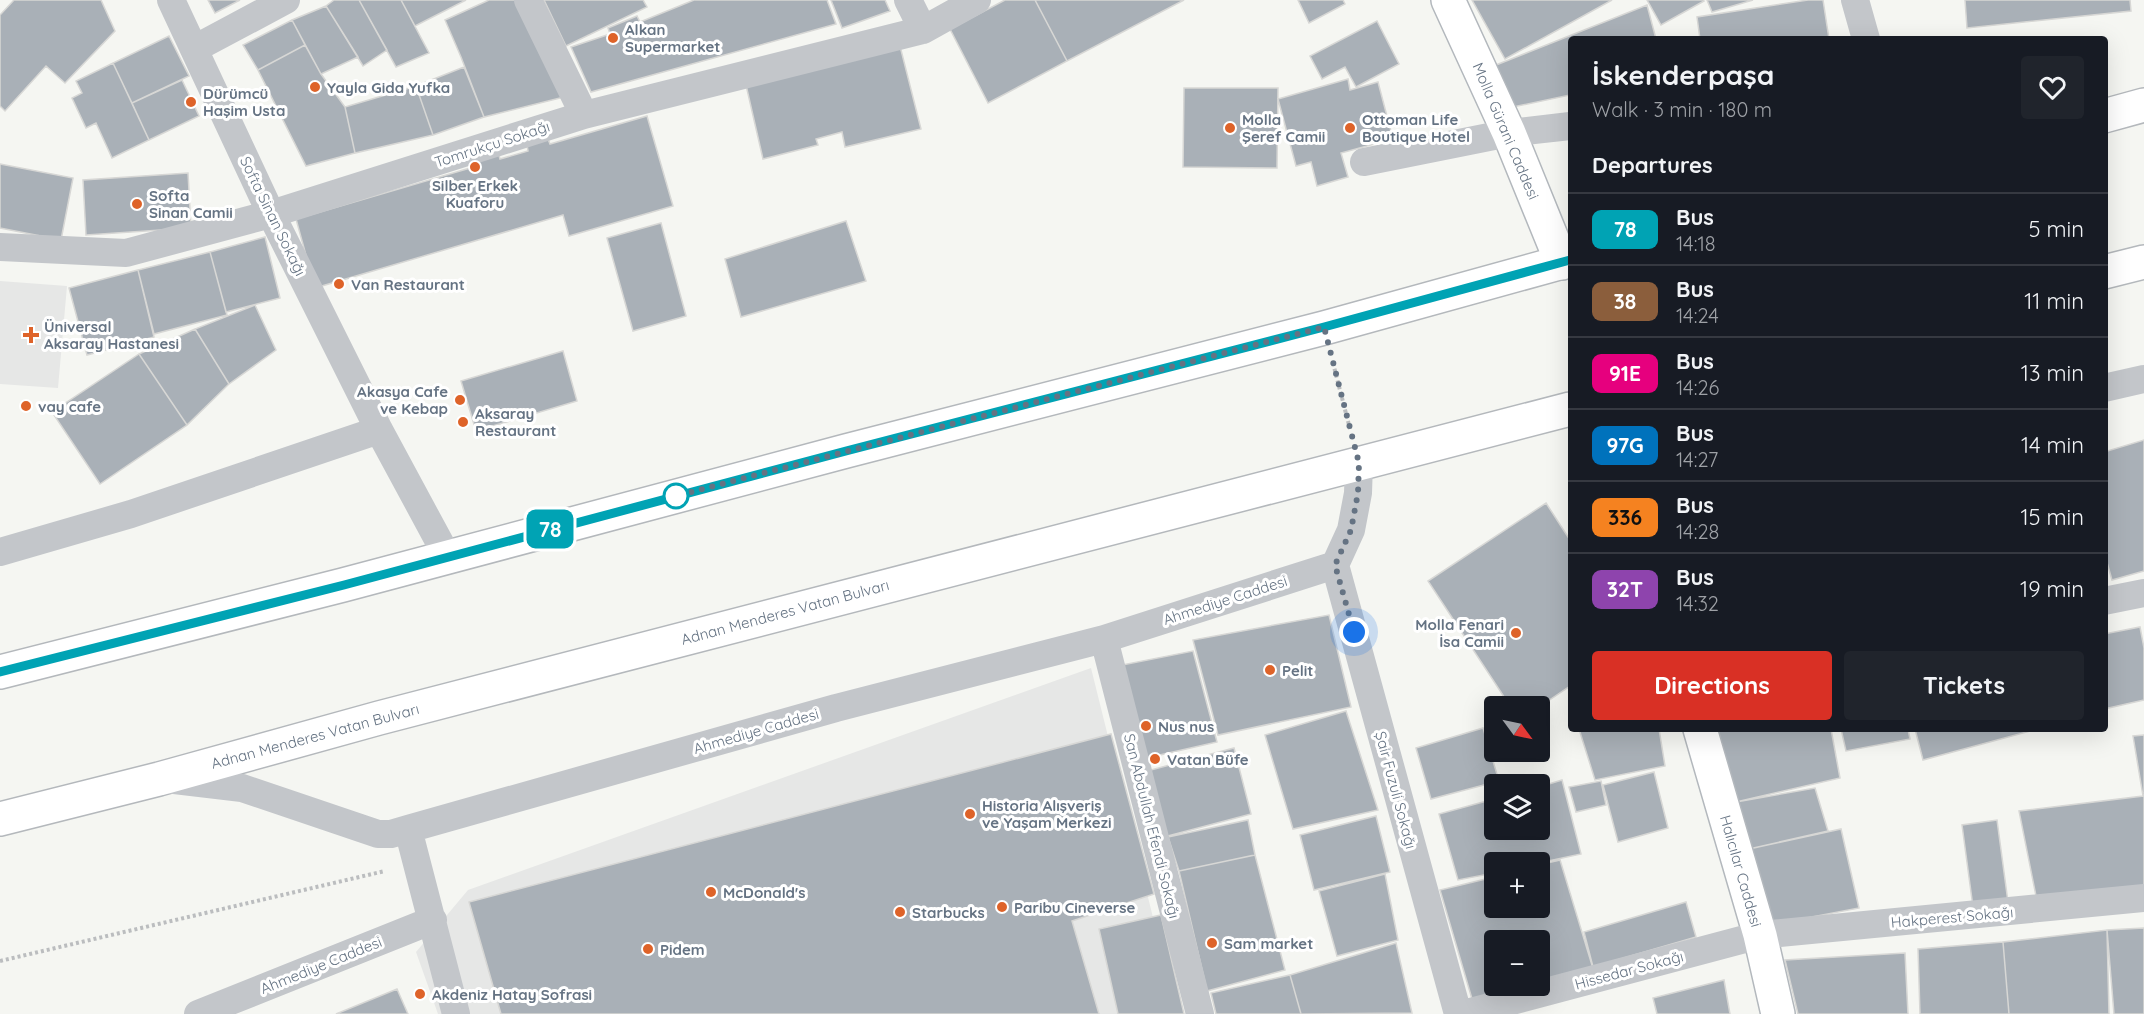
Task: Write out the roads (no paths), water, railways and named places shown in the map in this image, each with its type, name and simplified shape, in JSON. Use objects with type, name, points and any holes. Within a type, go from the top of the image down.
[{"type":"main road","name":"Molla Gürani Caddesi","points":[[1448,0],[1566,261]]},
{"type":"main road","points":[[2108,115],[2144,105]]},
{"type":"main road","points":[[0,672],[344,585],[1566,261]]},
{"type":"main road","points":[[2108,271],[2144,262]]},
{"type":"main road","name":"Adnan Menderes Vatan Bulvarı","points":[[0,819],[379,718],[1568,410]]},
{"type":"main road","name":"Halıcılar Caddesi","points":[[1701,732],[1760,935],[1778,1014]]},
{"type":"street","name":"Softa Sinan Sokağı","points":[[171,0],[271,214],[379,430],[447,556]]},
{"type":"street","points":[[194,49],[286,0]]},
{"type":"street","points":[[528,0],[584,115]]},
{"type":"street","points":[[908,0],[924,30]]},
{"type":"street","name":"Tomrukçu Sokağı","points":[[0,247],[126,254],[271,214],[584,115],[924,30],[976,0]]},
{"type":"street","points":[[1855,0],[1865,36]]},
{"type":"street","points":[[1364,162],[1509,133],[1568,126]]},
{"type":"street","points":[[2108,387],[2144,379]]},
{"type":"street","points":[[0,552],[131,514],[379,430]]},
{"type":"street","points":[[1335,565],[1351,530],[1358,493],[1359,463]]},
{"type":"street","name":"Ahmediye Caddesi","points":[[159,778],[242,788],[378,834],[391,834],[836,708],[1104,639],[1335,565]]},
{"type":"street","name":"Şair Fuzuli Sokağı","points":[[1335,565],[1458,1014]]},
{"type":"street","points":[[2108,600],[2144,593]]},
{"type":"street","name":"San Abdullah Efendi Sokağı","points":[[1104,639],[1200,1014]]},
{"type":"street","points":[[408,829],[456,1014]]},
{"type":"street","name":"Hakperest Sokağı","points":[[1760,935],[2144,898]]},
{"type":"street","name":"Ahmediye Caddesi","points":[[198,1014],[433,920]]},
{"type":"street","name":"Hissedar Sokağı","points":[[1463,1014],[1760,935]]},
{"type":"place","name":"Alkan Supermarket","points":[[613,38]]},
{"type":"place","name":"Yayla Gida Yufka","points":[[315,87]]},
{"type":"place","name":"Dürümcü Haşim Usta","points":[[191,102]]},
{"type":"place","name":"Molla Şeref Camii","points":[[1230,128]]},
{"type":"place","name":"Ottoman Life Boutique Hotel","points":[[1350,128]]},
{"type":"place","name":"Silber Erkek Kuaforu","points":[[475,167]]},
{"type":"place","name":"Softa Sinan Camii","points":[[137,204]]},
{"type":"place","name":"Van Restaurant","points":[[339,284]]},
{"type":"place","name":"Üniversal Aksaray Hastanesi","points":[[31,335]]},
{"type":"place","name":"Akasya Cafe ve Kebap","points":[[460,400]]},
{"type":"place","name":"vay cafe","points":[[26,406]]},
{"type":"place","name":"Aksaray Restaurant","points":[[463,422]]},
{"type":"place","name":"Molla Fenari İsa Camii","points":[[1516,633]]},
{"type":"place","name":"Pelit","points":[[1270,670]]},
{"type":"place","name":"Nus nus","points":[[1146,726]]},
{"type":"place","name":"Vatan Büfe","points":[[1155,759]]},
{"type":"place","name":"Historia Alışveriş ve Yaşam Merkezi","points":[[970,814]]},
{"type":"place","name":"McDonald's","points":[[711,892]]},
{"type":"place","name":"Paribu Cineverse","points":[[1002,907]]},
{"type":"place","name":"Starbucks","points":[[900,912]]},
{"type":"place","name":"Sam market","points":[[1212,943]]},
{"type":"place","name":"Pidem","points":[[648,949]]},
{"type":"place","name":"Akdeniz Hatay Sofrasi","points":[[420,994]]}]
